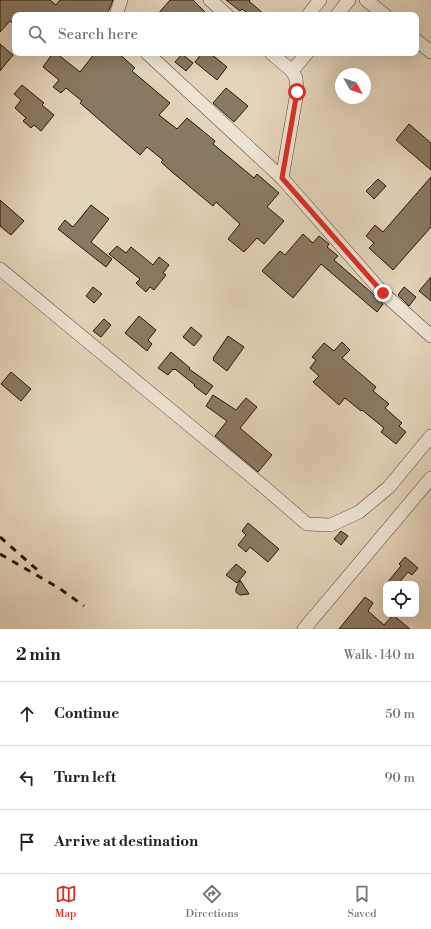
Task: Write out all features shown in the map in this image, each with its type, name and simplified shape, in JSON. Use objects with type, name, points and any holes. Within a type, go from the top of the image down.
[{"type":"street","points":[[117,12],[121,0]]},
{"type":"street","points":[[210,0],[224,12]]},
{"type":"street","points":[[310,12],[320,0]]},
{"type":"street","points":[[339,12],[349,0]]},
{"type":"street","points":[[366,0],[381,12]]},
{"type":"street","points":[[419,42],[431,52]]},
{"type":"street","points":[[150,56],[282,178],[383,293],[431,336]]},
{"type":"street","points":[[276,56],[292,71],[296,78],[297,92],[282,178]]},
{"type":"street","points":[[292,71],[304,56]]},
{"type":"street","points":[[0,269],[307,524],[330,525],[359,512],[389,487],[431,436]]},
{"type":"street","points":[[304,629],[431,478]]},
{"type":"building","points":[[0,0],[50,0],[56,5],[60,0],[113,0],[107,12],[12,12],[12,23],[10,21],[0,32]]},
{"type":"building","points":[[170,0],[193,0],[205,12],[160,12]]},
{"type":"building","points":[[226,0],[250,0],[249,1],[262,12],[246,12],[242,9],[240,11]]},
{"type":"building","points":[[0,44],[12,56],[0,71]]},
{"type":"building","points":[[51,56],[60,56],[80,72],[93,56],[121,56],[135,68],[132,71],[170,103],[159,115],[177,129],[187,118],[215,141],[213,144],[254,178],[257,174],[279,193],[267,207],[284,221],[264,244],[257,238],[244,252],[228,239],[240,224],[216,202],[213,206],[172,172],[161,162],[163,160],[147,147],[140,155],[80,103],[82,101],[66,88],[61,93],[53,87],[59,80],[43,67]]},
{"type":"building","points":[[180,56],[184,56],[193,63],[186,71],[175,62]]},
{"type":"building","points":[[200,56],[214,56],[227,67],[217,80],[195,62]]},
{"type":"building","points":[[22,85],[44,103],[42,105],[54,115],[41,131],[34,125],[31,128],[23,121],[26,118],[15,108],[21,100],[14,94]]},
{"type":"building","points":[[226,88],[248,106],[234,122],[213,103]]},
{"type":"building","points":[[409,124],[431,143],[431,170],[396,140]]},
{"type":"building","points":[[431,177],[431,227],[393,270],[369,248],[374,243],[366,236],[375,225],[383,232]]},
{"type":"building","points":[[378,179],[386,186],[374,199],[366,191]]},
{"type":"building","points":[[0,200],[24,221],[11,235],[0,226]]},
{"type":"building","points":[[91,205],[109,219],[91,242],[112,259],[106,267],[58,229],[65,220],[73,227]]},
{"type":"building","points":[[303,234],[313,243],[319,236],[329,244],[327,247],[338,256],[334,260],[383,304],[377,312],[321,264],[293,298],[262,271],[280,251],[285,255]]},
{"type":"building","points":[[117,246],[126,253],[131,247],[153,265],[159,257],[169,265],[163,273],[166,275],[154,290],[150,287],[146,292],[136,283],[140,279],[109,254]]},
{"type":"building","points":[[431,277],[431,301],[419,291]]},
{"type":"building","points":[[93,287],[102,294],[94,303],[86,296]]},
{"type":"building","points":[[404,287],[416,297],[409,306],[398,295]]},
{"type":"building","points":[[139,316],[156,330],[148,340],[152,344],[147,351],[125,333]]},
{"type":"building","points":[[104,319],[111,325],[101,337],[93,331]]},
{"type":"building","points":[[191,327],[202,336],[194,346],[183,337]]},
{"type":"building","points":[[228,336],[244,347],[227,371],[213,360],[213,358]]},
{"type":"building","points":[[342,342],[350,350],[342,358],[376,387],[373,391],[389,404],[385,408],[402,423],[399,426],[406,432],[396,444],[381,432],[384,428],[362,410],[361,411],[345,398],[339,405],[313,382],[319,376],[310,368],[316,360],[312,357],[324,343],[334,351]]},
{"type":"building","points":[[171,352],[190,368],[189,369],[213,386],[206,395],[175,369],[173,369],[168,375],[158,368]]},
{"type":"building","points":[[11,372],[31,389],[21,401],[1,384]]},
{"type":"building","points":[[213,395],[236,410],[246,398],[257,407],[240,428],[272,455],[258,472],[215,436],[227,421],[206,406]]},
{"type":"building","points":[[248,523],[279,549],[268,562],[250,547],[246,552],[238,545],[246,535],[242,531]]},
{"type":"building","points":[[341,531],[348,536],[341,545],[334,539]]},
{"type":"building","points":[[405,557],[418,568],[412,575],[408,572],[400,581],[388,581],[401,566],[399,564]]},
{"type":"building","points":[[236,564],[246,572],[237,583],[226,575]]},
{"type":"building","points":[[240,580],[249,594],[240,595],[236,592]]},
{"type":"building","points":[[365,597],[373,603],[368,611],[384,625],[391,617],[395,617],[410,629],[339,629]]},
{"type":"railway","points":[[0,537],[42,574]]},
{"type":"railway","points":[[0,554],[59,588],[84,606]]},
{"type":"route","points":[[297,92],[282,178],[383,293]]}]
